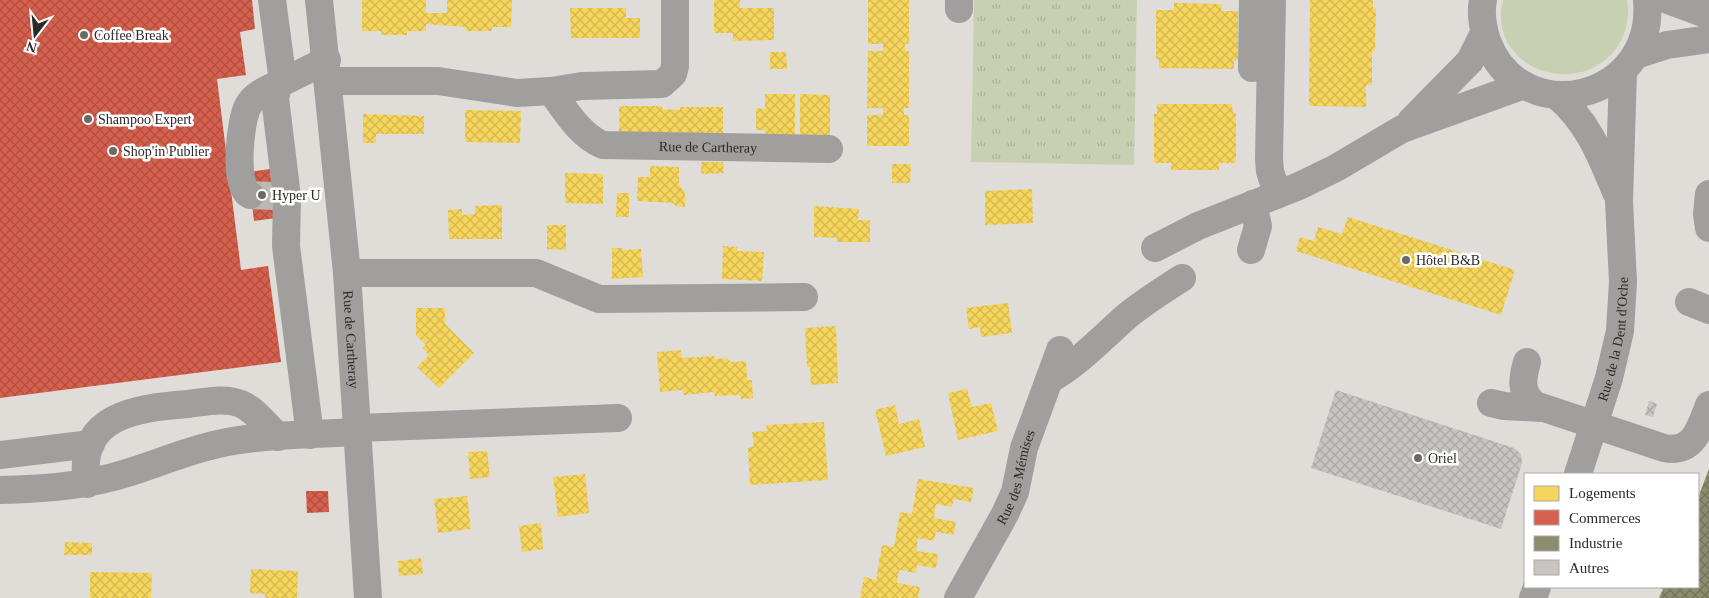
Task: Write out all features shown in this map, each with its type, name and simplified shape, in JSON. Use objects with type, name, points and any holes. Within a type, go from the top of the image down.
[{"type":"street","points":[[272,0],[283,82]]},
{"type":"street","name":"Rue de Cartheray","points":[[319,0],[328,71],[347,273],[368,598]]},
{"type":"street","points":[[270,196],[244,188],[239,152],[244,115],[254,98],[283,82],[328,71],[438,80],[517,92],[550,91],[582,86],[655,86],[669,80],[674,66],[675,0]]},
{"type":"street","points":[[1252,68],[1253,0]]},
{"type":"street","points":[[1251,250],[1265,199],[1270,171],[1272,0]]},
{"type":"street","points":[[1630,64],[1647,28],[1647,0]]},
{"type":"street","points":[[1668,0],[1709,15]]},
{"type":"street","points":[[1481,2],[1484,33],[1499,63],[1524,85],[1556,95],[1574,95],[1592,91],[1630,64],[1667,45],[1709,39]]},
{"type":"street","points":[[1402,129],[1462,72],[1470,61],[1484,33]]},
{"type":"street","name":"Rue de la Dent d'Oche","points":[[1578,473],[1615,355],[1620,331],[1622,282],[1619,201],[1630,64]]},
{"type":"street","points":[[283,82],[278,86],[274,98],[270,196],[286,246],[310,435]]},
{"type":"street","points":[[1155,248],[1198,226],[1336,168],[1402,129],[1524,85]]},
{"type":"street","name":"Rue de Cartheray","points":[[550,91],[583,132],[603,145],[829,149]]},
{"type":"street","name":"Rue de la Dent d'Oche","points":[[1556,95],[1570,106],[1589,131],[1619,201]]},
{"type":"street","points":[[1709,194],[1707,214],[1709,228]]},
{"type":"street","points":[[347,273],[536,273],[599,299],[804,298]]},
{"type":"street","points":[[1049,380],[1069,369],[1138,307],[1182,278]]},
{"type":"street","name":"Rue des Mémises","points":[[958,598],[1006,514],[1015,492],[1024,448],[1060,350]]},
{"type":"street","points":[[1527,362],[1523,388],[1530,400],[1542,408]]},
{"type":"street","points":[[87,484],[86,459],[91,444],[102,427],[123,413],[179,404],[223,401],[243,405],[278,437]]},
{"type":"street","points":[[1491,403],[1504,406],[1542,408],[1664,448],[1680,449],[1694,440],[1709,405]]},
{"type":"street","points":[[0,490],[87,484],[201,448],[234,441],[357,430],[618,418]]},
{"type":"street","points":[[0,455],[91,444]]},
{"type":"green space","points":[[974,0],[1137,0],[1134,165],[971,162]]},
{"type":"green space","points":[[1503,0],[1627,0],[1628,10],[1625,31],[1621,41],[1605,60],[1585,71],[1563,74],[1542,70],[1523,60],[1509,45],[1501,24]]},
{"type":"building: Logements","points":[[362,0],[426,0],[426,13],[447,13],[447,0],[512,0],[511,27],[492,27],[492,31],[466,31],[466,27],[426,24],[426,31],[407,31],[407,35],[381,35],[381,31],[362,31]]},
{"type":"building: Logements","points":[[714,0],[740,0],[740,8],[774,8],[774,40],[733,41],[733,33],[714,33]]},
{"type":"building: Logements","points":[[868,0],[909,0],[909,44],[905,44],[905,51],[909,51],[909,108],[904,108],[904,115],[909,115],[909,146],[867,146],[867,115],[883,115],[883,108],[867,108],[868,51],[883,51],[883,44],[868,44]]},
{"type":"building: Logements","points":[[1310,0],[1373,0],[1373,8],[1376,8],[1375,51],[1372,51],[1372,85],[1366,85],[1366,107],[1309,106]]},
{"type":"building: Logements","points":[[1174,3],[1222,4],[1221,11],[1238,11],[1238,60],[1234,60],[1234,69],[1159,68],[1159,59],[1156,59],[1156,10],[1174,10]]},
{"type":"building: Logements","points":[[570,8],[626,8],[626,18],[640,18],[640,38],[571,38]]},
{"type":"building: Logements","points":[[770,52],[786,52],[787,69],[770,69]]},
{"type":"building: Logements","points":[[765,94],[795,94],[795,138],[765,138],[765,130],[756,130],[756,108],[765,109]]},
{"type":"building: Logements","points":[[800,94],[830,95],[830,138],[800,138]]},
{"type":"building: Logements","points":[[1157,104],[1232,104],[1233,113],[1236,114],[1236,163],[1219,163],[1219,170],[1171,170],[1171,163],[1154,163],[1154,114],[1157,114]]},
{"type":"building: Logements","points":[[619,106],[662,106],[662,109],[680,110],[680,107],[723,107],[723,138],[680,137],[680,132],[662,132],[662,137],[619,136]]},
{"type":"building: Logements","points":[[465,110],[521,111],[520,143],[465,142]]},
{"type":"building: Logements","points":[[363,114],[424,116],[424,134],[376,134],[376,143],[363,143]]},
{"type":"building: Logements","points":[[701,162],[723,162],[724,173],[701,174]]},
{"type":"building: Logements","points":[[892,164],[911,164],[910,183],[892,183]]},
{"type":"building: Logements","points":[[650,166],[679,167],[679,185],[685,192],[685,207],[676,206],[673,203],[637,201],[638,177],[650,177]]},
{"type":"building: Logements","points":[[565,173],[603,174],[603,204],[565,203]]},
{"type":"building: Logements","points":[[1032,189],[1033,223],[985,225],[985,191]]},
{"type":"building: Logements","points":[[617,193],[629,193],[629,217],[616,217]]},
{"type":"building: Logements","points":[[502,205],[502,239],[449,239],[448,210],[462,209],[462,215],[475,214],[475,206]]},
{"type":"building: Logements","points":[[814,206],[859,209],[858,220],[870,220],[870,242],[837,242],[837,238],[814,237]]},
{"type":"building: Logements","name":"Hôtel B&B","points":[[1348,217],[1515,270],[1501,315],[1296,251],[1300,237],[1314,241],[1318,227],[1342,234]]},
{"type":"building: Logements","points":[[547,225],[566,225],[566,250],[547,249]]},
{"type":"building: Logements","points":[[723,246],[737,247],[737,251],[764,252],[762,281],[722,279]]},
{"type":"building: Logements","points":[[612,248],[622,248],[622,250],[641,249],[643,277],[612,279]]},
{"type":"building: Logements","points":[[1008,303],[1012,333],[981,337],[980,327],[969,329],[966,308]]},
{"type":"building: Logements","points":[[416,308],[445,308],[445,324],[474,353],[439,388],[417,367],[429,355],[422,348],[426,345],[416,335]]},
{"type":"building: Logements","points":[[836,326],[838,383],[811,385],[810,367],[807,367],[805,328]]},
{"type":"building: Logements","points":[[681,350],[682,358],[715,356],[715,359],[727,358],[731,362],[746,361],[747,380],[752,380],[753,398],[741,399],[740,395],[715,396],[714,392],[684,395],[683,390],[660,392],[657,352]]},
{"type":"building: Logements","points":[[967,389],[972,407],[991,403],[998,431],[958,440],[948,393]]},
{"type":"building: Logements","points":[[895,405],[899,424],[919,419],[925,447],[886,456],[875,410]]},
{"type":"building: Logements","points":[[824,422],[828,480],[750,485],[748,448],[754,446],[752,432],[767,431],[766,425]]},
{"type":"building: Logements","points":[[487,451],[490,477],[470,479],[468,452]]},
{"type":"building: Logements","points":[[585,474],[589,513],[558,517],[553,477]]},
{"type":"building: Logements","points":[[918,479],[974,488],[971,502],[954,499],[952,507],[936,504],[934,518],[956,522],[954,535],[936,532],[934,541],[918,538],[916,551],[938,554],[936,568],[917,565],[916,573],[899,570],[897,583],[920,587],[918,598],[860,598],[864,577],[876,580],[882,545],[894,547],[900,512],[912,514]]},
{"type":"building: Logements","points":[[467,496],[471,529],[438,533],[434,499]]},
{"type":"building: Logements","points":[[541,523],[543,549],[522,552],[519,526]]},
{"type":"building: Logements","points":[[65,542],[92,543],[92,555],[64,555]]},
{"type":"building: Logements","points":[[421,558],[423,574],[399,576],[398,561]]},
{"type":"building: Logements","points":[[251,569],[298,571],[297,598],[265,598],[265,594],[250,593]]},
{"type":"building: Logements","points":[[90,572],[152,573],[151,598],[90,598]]},
{"type":"building: Commerces","name":"Shop'in Publier","points":[[0,0],[252,0],[255,29],[240,32],[246,75],[217,79],[241,270],[268,266],[281,362],[0,398]]},
{"type":"building: Commerces","name":"Hyper U","points":[[270,169],[276,218],[254,221],[248,172]]},
{"type":"building: Commerces","points":[[306,491],[328,491],[329,512],[307,513]]},
{"type":"building: Industrie","points":[[1709,469],[1709,598],[1659,598],[1663,589],[1660,588],[1699,588],[1699,495]]},
{"type":"building: Autres","name":"Oriel","points":[[1336,390],[1514,448],[1521,454],[1522,463],[1501,529],[1311,468]]},
{"type":"building: Autres","points":[[1649,401],[1657,404],[1653,417],[1645,415]]},
{"type":"tunnel","points":[[250,195],[274,196]]},
{"type":"place","name":"Coffee Break","points":[[84,35]]},
{"type":"place","name":"Shampoo Expert","points":[[88,119]]},
{"type":"place","name":"Shop'in Publier","points":[[113,151]]},
{"type":"place","name":"Hyper U","points":[[262,195]]},
{"type":"place","name":"Hôtel B&B","points":[[1406,260]]},
{"type":"place","name":"Oriel","points":[[1418,458]]}]
